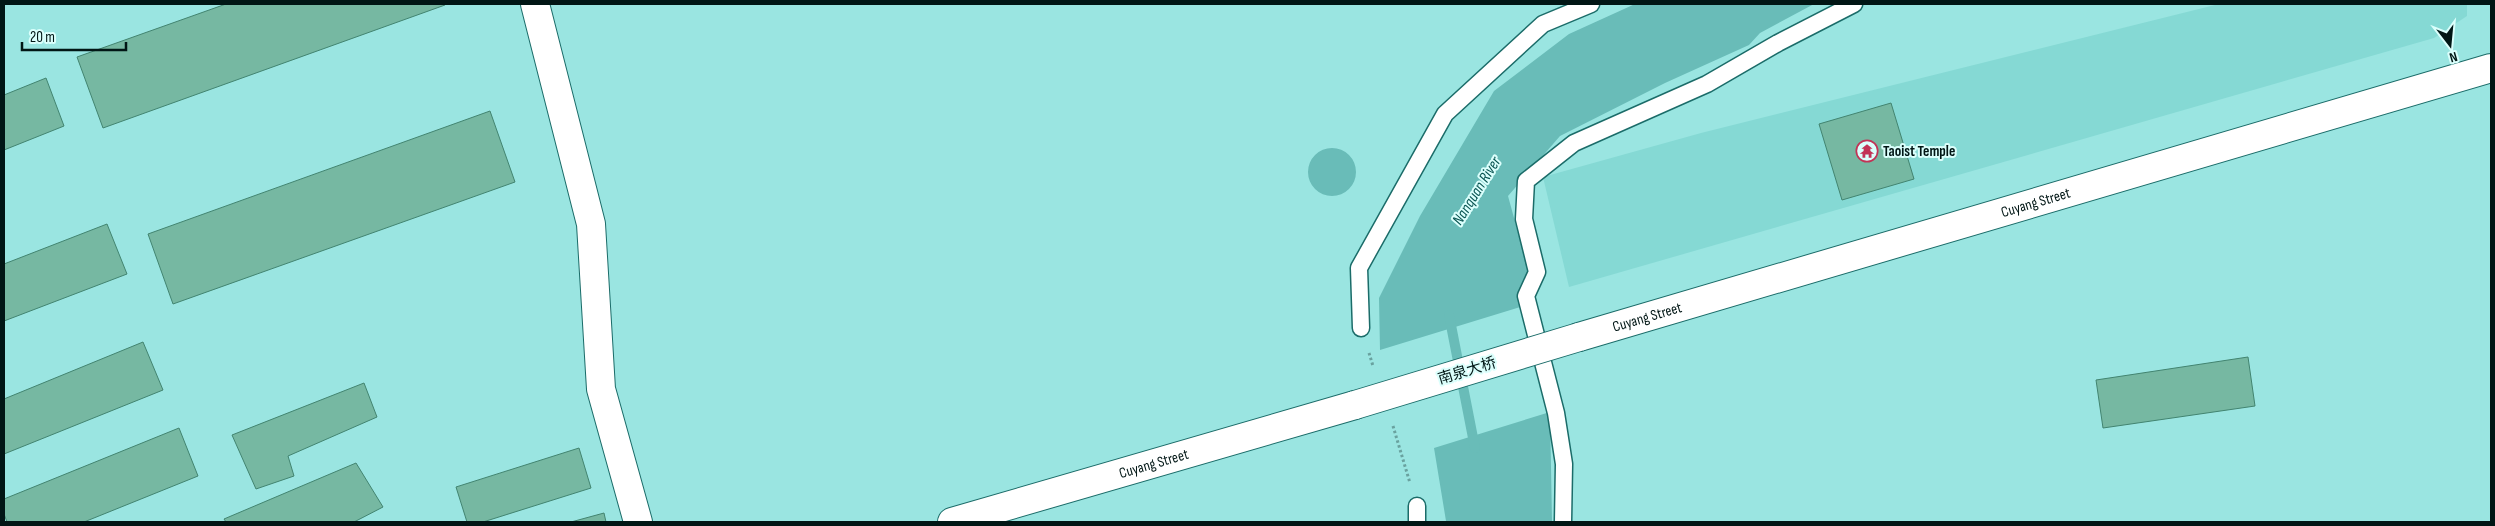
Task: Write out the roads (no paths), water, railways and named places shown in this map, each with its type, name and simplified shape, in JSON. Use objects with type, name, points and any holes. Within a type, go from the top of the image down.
[{"type":"street","points":[[535,4],[591,224],[602,390],[638,522]]},
{"type":"street","name":"Cuyang Street","points":[[1579,337],[2491,68]]},
{"type":"street","name":"南泉大桥","points":[[1355,405],[1579,337]]},
{"type":"street","name":"Cuyang Street","points":[[952,522],[1355,405]]},
{"type":"lane","points":[[1361,328],[1359,268],[1445,114],[1543,24],[1592,4]]},
{"type":"lane","points":[[1563,522],[1564,464],[1556,413],[1526,296],[1537,272],[1524,219],[1526,181],[1574,143],[1708,84],[1778,43],[1854,4]]},
{"type":"water","points":[[1635,4],[1814,4],[1760,33],[1749,45],[1665,83],[1560,136],[1508,196],[1537,302],[1380,350],[1379,298],[1420,216],[1494,91],[1569,34]]},
{"type":"water","points":[[1332,148],[1341,150],[1349,155],[1354,163],[1356,172],[1354,181],[1349,189],[1341,194],[1332,196],[1323,194],[1315,189],[1310,181],[1308,172],[1310,163],[1315,155],[1323,150]]},
{"type":"water","points":[[1550,412],[1552,522],[1434,522],[1446,521],[1434,448]]},
{"type":"waterway","name":"Nanquan River","points":[[1449,315],[1475,448]]},
{"type":"place","name":"Taoist Temple","points":[[1867,151]]}]
